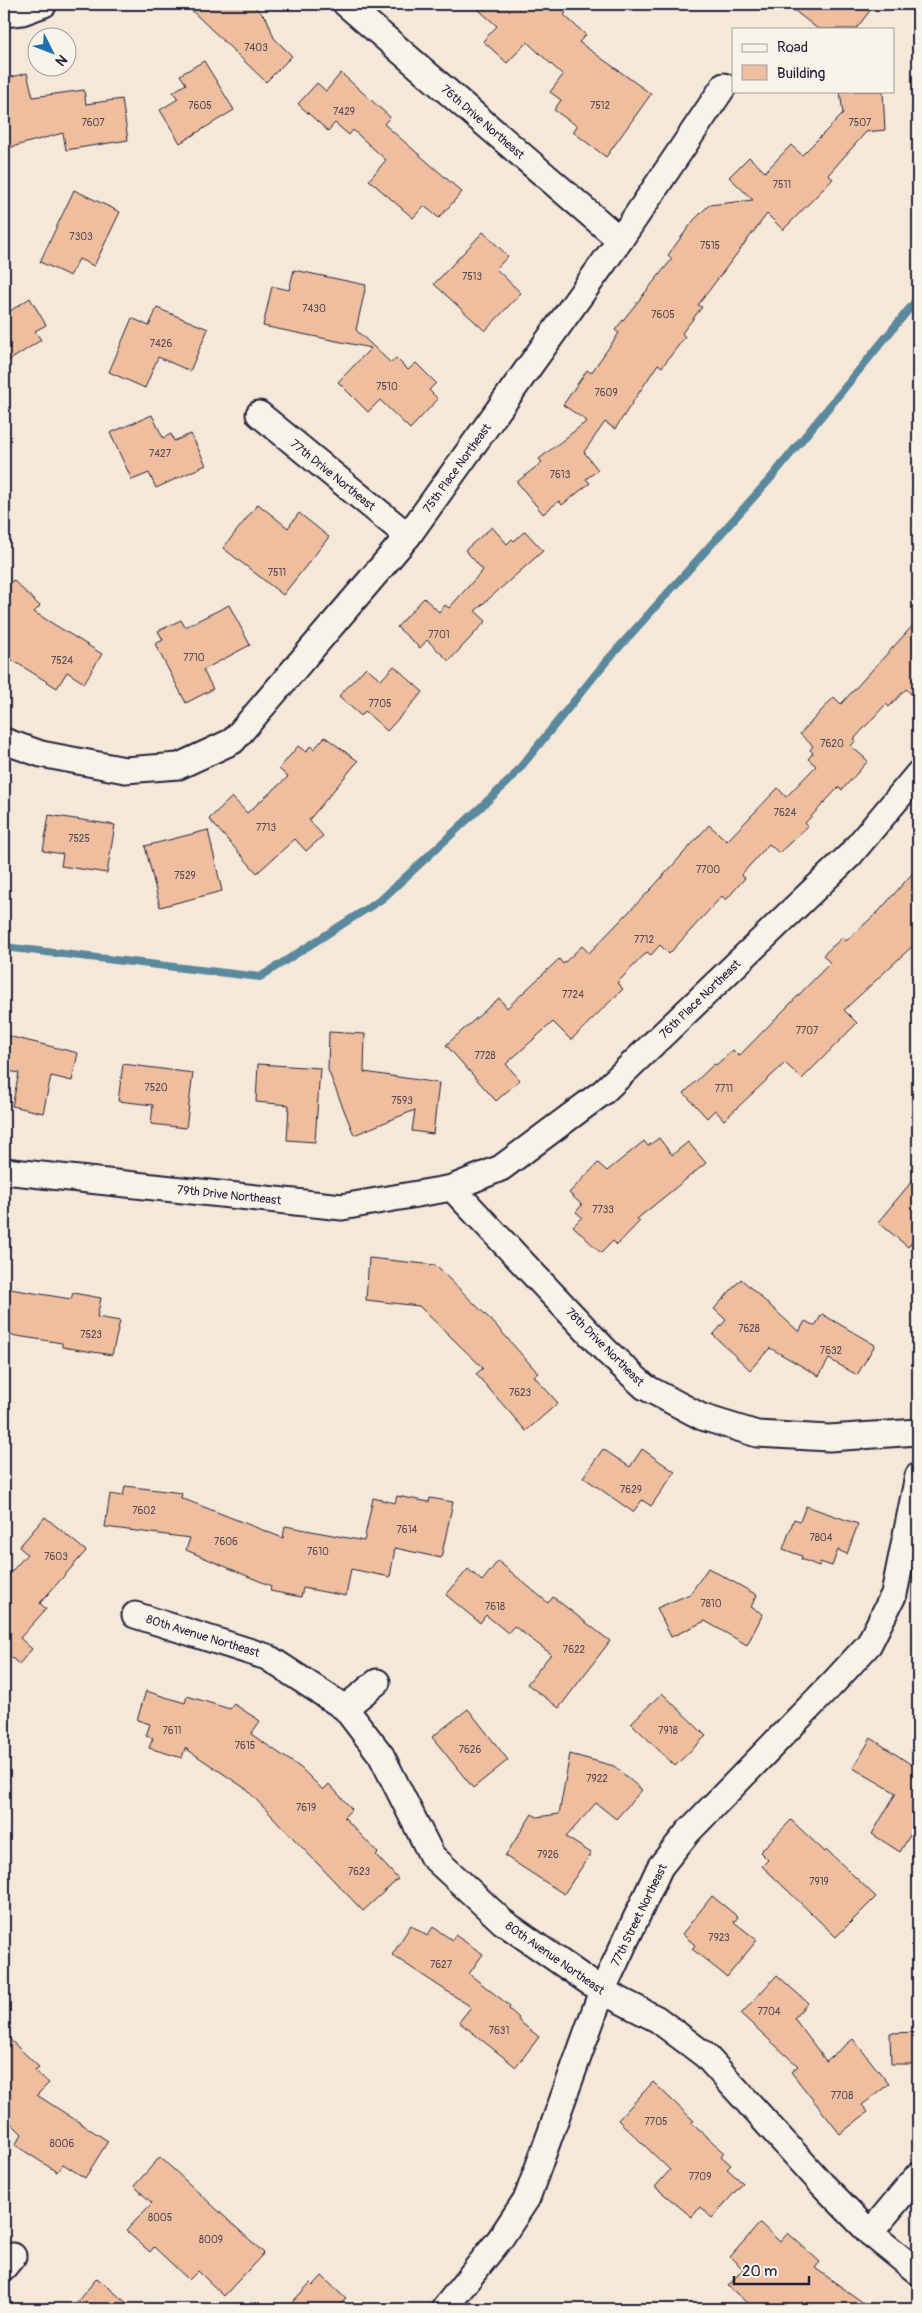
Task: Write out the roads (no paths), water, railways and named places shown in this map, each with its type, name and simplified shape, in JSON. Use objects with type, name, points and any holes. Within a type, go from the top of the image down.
[{"type":"street","points":[[4,14],[22,12],[44,4]]},
{"type":"street","name":"76th Drive Northeast","points":[[346,4],[620,240]]},
{"type":"street","name":"75th Place Northeast","points":[[4,741],[42,754],[125,770],[179,766],[233,741],[408,536],[620,240],[724,86]]},
{"type":"street","name":"77th Drive Northeast","points":[[259,414],[408,536]]},
{"type":"street","name":"76th Place Northeast","points":[[452,1188],[501,1168],[603,1092],[850,855],[918,774]]},
{"type":"street","name":"79th Drive Northeast","points":[[4,1171],[342,1207],[452,1188]]},
{"type":"street","name":"78th Drive Northeast","points":[[452,1188],[606,1351],[645,1386],[702,1417],[757,1434],[829,1438],[918,1432]]},
{"type":"street","name":"77th Street Northeast","points":[[444,2309],[500,2239],[526,2198],[602,1991],[660,1867],[688,1832],[869,1644],[894,1594],[918,1476]]},
{"type":"street","name":"80th Avenue Northeast","points":[[135,1615],[268,1657],[345,1708],[381,1755],[432,1856],[503,1922],[602,1991],[656,2019],[706,2056],[822,2184],[870,2233],[918,2272]]},
{"type":"street","points":[[345,1708],[377,1682]]},
{"type":"street","points":[[870,2233],[918,2175]]},
{"type":"waterway","points":[[4,947],[260,977],[382,899],[511,779],[604,664],[770,479],[918,298]]}]
